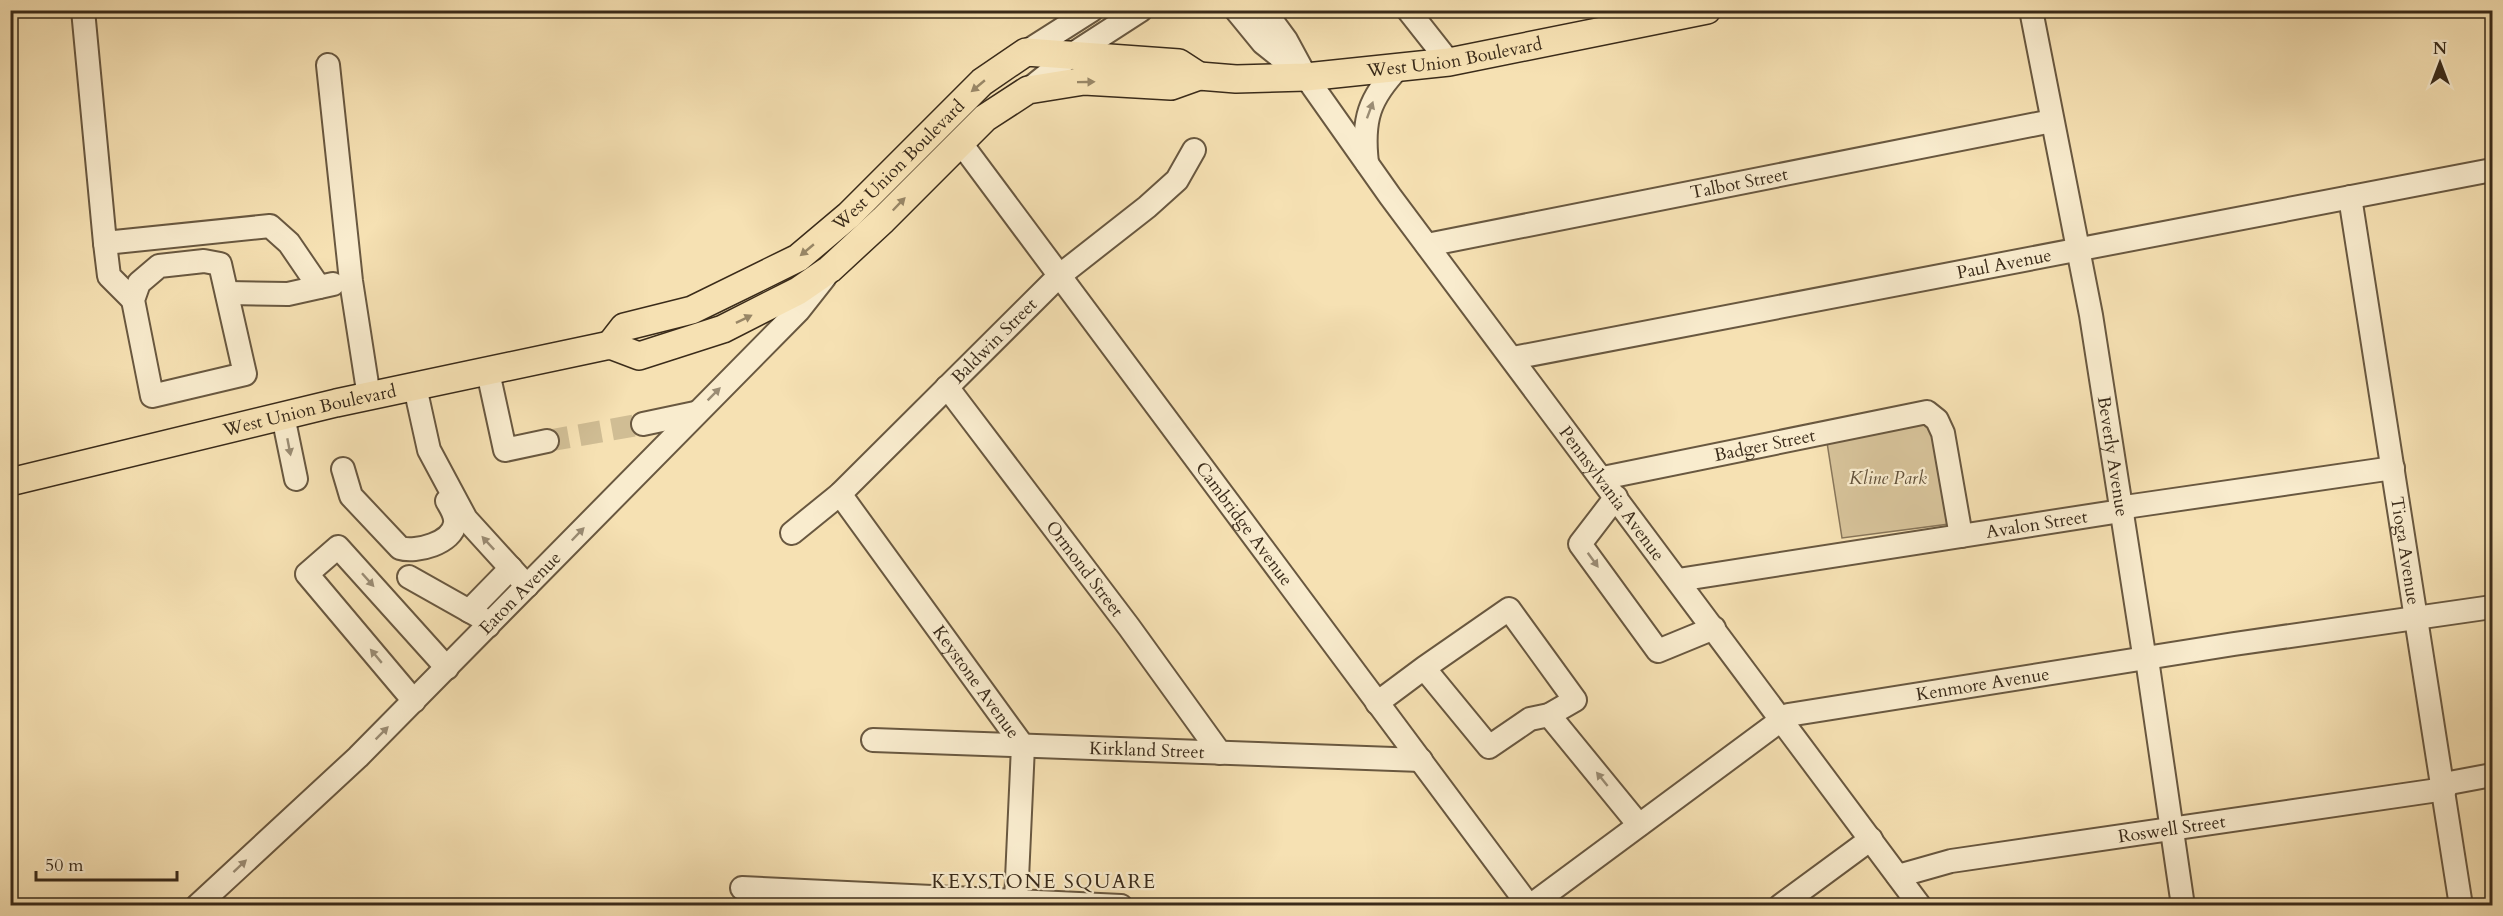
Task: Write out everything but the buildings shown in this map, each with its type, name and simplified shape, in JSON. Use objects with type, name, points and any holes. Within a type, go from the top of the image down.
[{"type":"main road","name":"West Union Boulevard","points":[[10,482],[283,416],[610,345],[639,356],[723,329],[798,291],[830,269],[883,220],[985,118],[1028,90],[1084,81],[1171,86],[1199,76],[1236,79],[1306,77],[1449,62],[1707,10]]},
{"type":"main road","name":"West Union Boulevard","points":[[610,345],[624,327],[693,310],[798,258],[849,214],[982,82],[1026,52],[1179,63],[1199,76]]},
{"type":"street","points":[[83,10],[109,276],[134,300]]},
{"type":"street","points":[[1026,52],[1092,10]]},
{"type":"street","points":[[1028,90],[1073,54],[1141,10]]},
{"type":"street","name":"Pennsylvania Avenue","points":[[1236,10],[1263,43],[1306,77]]},
{"type":"street","name":"Pennsylvania Avenue","points":[[1264,10],[1286,40],[1306,77],[1427,245],[1920,906]]},
{"type":"street","points":[[1408,10],[1449,62]]},
{"type":"street","name":"Beverly Avenue","points":[[2031,10],[2091,315],[2143,648],[2147,659],[2183,906]]},
{"type":"street","points":[[328,65],[351,281],[369,397]]},
{"type":"street","points":[[1367,163],[1364,138],[1367,116],[1380,89],[1399,67]]},
{"type":"street","name":"Talbot Street","points":[[1427,245],[2052,121]]},
{"type":"street","name":"Cambridge Avenue","points":[[960,142],[1530,906]]},
{"type":"street","name":"Baldwin Street","points":[[792,533],[840,494],[1059,276],[1155,201],[1177,180],[1194,150]]},
{"type":"street","name":"Paul Avenue","points":[[1513,358],[2493,170]]},
{"type":"street","name":"Tioga Avenue","points":[[2350,197],[2445,786],[2461,906]]},
{"type":"street","points":[[105,243],[270,226],[289,243],[319,287]]},
{"type":"street","points":[[204,261],[220,264],[227,293],[245,374],[152,396],[134,300],[140,283],[159,266],[204,261]]},
{"type":"street","name":"Eaton Avenue","points":[[197,906],[358,757],[447,668],[695,413],[799,310],[816,292],[830,269]]},
{"type":"street","points":[[227,293],[288,294],[351,281]]},
{"type":"street","points":[[488,372],[505,450],[547,441]]},
{"type":"street","points":[[415,387],[429,450],[466,519],[527,586]]},
{"type":"street","name":"Ormond Street","points":[[947,387],[1043,512],[1220,753]]},
{"type":"street","name":"Badger Street","points":[[1603,478],[1927,412],[1937,420],[1943,433],[1961,536]]},
{"type":"street","points":[[643,424],[695,413]]},
{"type":"street","points":[[283,416],[296,479]]},
{"type":"street","points":[[343,469],[351,495],[400,548],[411,551],[422,550],[451,533],[455,525],[454,514],[434,477],[434,461]]},
{"type":"street","name":"Avalon Street","points":[[1678,580],[2121,511],[2132,506],[2393,468]]},
{"type":"street","name":"Keystone Avenue","points":[[840,494],[1023,746],[1016,901]]},
{"type":"street","points":[[1616,497],[1580,544],[1658,651],[1714,628]]},
{"type":"street","points":[[414,701],[307,574],[338,546],[447,668]]},
{"type":"street","points":[[469,611],[511,568]]},
{"type":"street","points":[[409,577],[469,611],[488,626]]},
{"type":"street","name":"Kenmore Avenue","points":[[1530,906],[1788,715],[2493,607]]},
{"type":"street","points":[[1377,703],[1424,668],[1509,609],[1575,700],[1550,715],[1530,719],[1489,747],[1424,668]]},
{"type":"street","points":[[1550,715],[1639,825]]},
{"type":"street","name":"Kirkland Street","points":[[873,740],[1421,760]]},
{"type":"street","name":"Roswell Street","points":[[1898,876],[1951,861],[2172,831],[2445,786],[2493,775]]},
{"type":"street","points":[[1780,906],[1870,839]]},
{"type":"street","points":[[742,888],[1121,906]]},
{"type":"green space","name":"Kline Park","points":[[1922,420],[1936,435],[1949,524],[1842,538],[1826,436]]},
{"type":"tunnel","points":[[547,441],[643,424]]},
{"type":"district","name":"KEYSTONE SQUARE","points":[[1044,881]]}]
